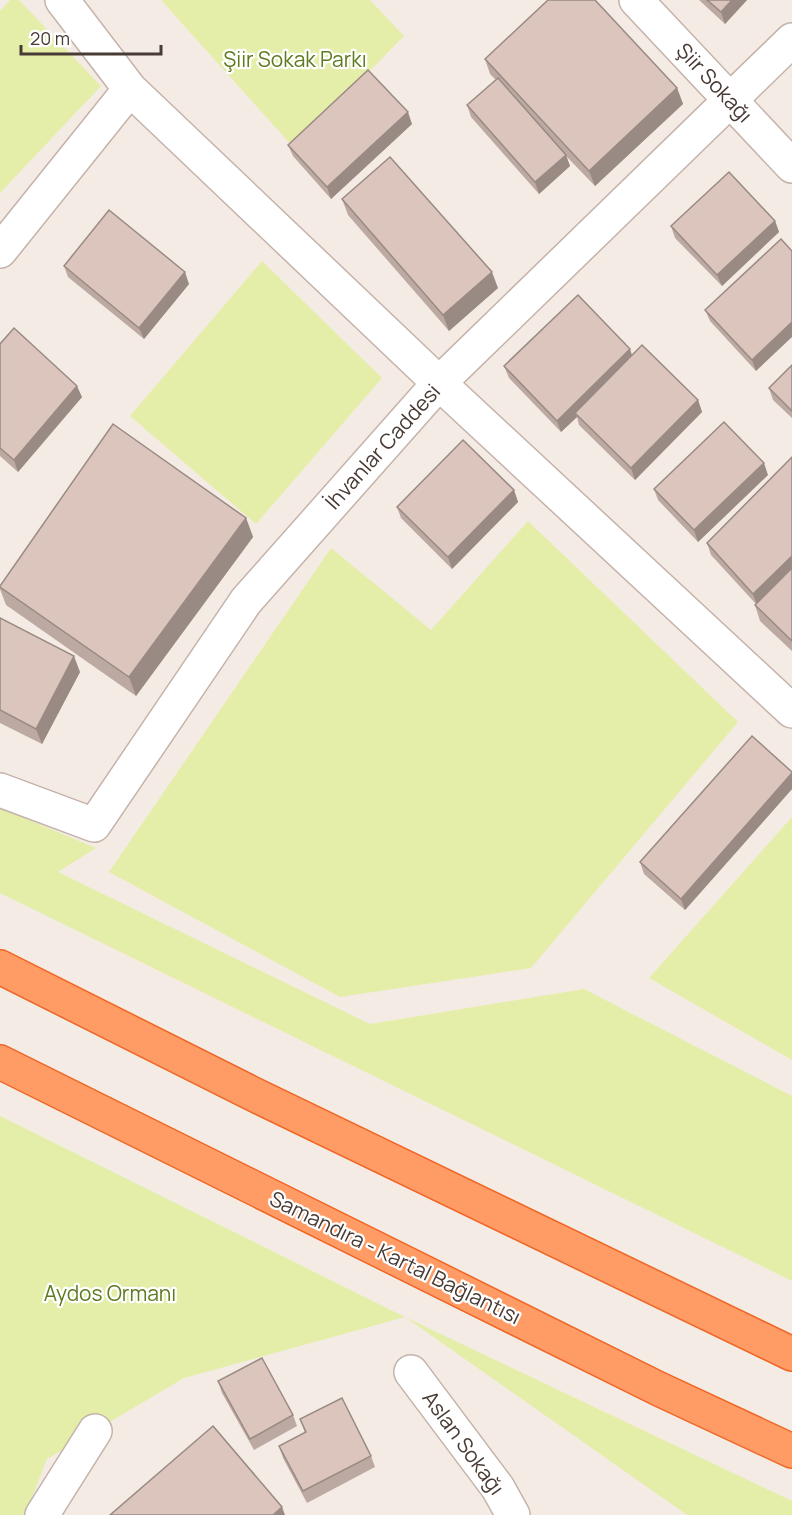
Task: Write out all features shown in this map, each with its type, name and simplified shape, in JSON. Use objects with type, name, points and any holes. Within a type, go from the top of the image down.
[{"type":"highway","points":[[0,967],[251,1093],[792,1354]]},
{"type":"highway","name":"Samandıra - Kartal Bağlantısı","points":[[0,1062],[659,1389],[792,1451]]},
{"type":"street","points":[[62,0],[130,89],[439,383],[792,711]]},
{"type":"street","name":"Şiir Sokağı","points":[[636,0],[792,166]]},
{"type":"street","name":"İhvanlar Caddesi","points":[[0,790],[94,825],[246,601],[439,383],[792,40]]},
{"type":"street","points":[[0,251],[130,89]]},
{"type":"street","name":"Aslan Sokağı","points":[[411,1372],[498,1488],[513,1515]]},
{"type":"street","points":[[42,1515],[95,1431]]},
{"type":"green space","points":[[10,0],[19,0],[101,86],[0,193],[0,11]]},
{"type":"green space","name":"Şiir Sokak Parkı","points":[[161,0],[370,0],[404,36],[294,148]]},
{"type":"green space","points":[[262,261],[382,378],[256,524],[130,416]]},
{"type":"green space","points":[[528,521],[738,722],[531,968],[340,997],[109,872],[331,548],[431,630]]},
{"type":"green space","points":[[0,808],[96,848],[58,872],[370,1024],[584,989],[792,1096],[792,1281],[0,893]]},
{"type":"green space","points":[[792,817],[792,1060],[649,978]]},
{"type":"green space","name":"Aydos Ormanı","points":[[0,1116],[405,1317],[184,1378],[47,1459],[25,1515],[0,1515]]},
{"type":"green space","points":[[405,1317],[792,1501],[792,1515],[687,1515]]},
{"type":"building","points":[[548,0],[595,0],[677,88],[589,171],[485,59]]},
{"type":"building","points":[[707,0],[732,0],[721,12]]},
{"type":"building","points":[[368,70],[408,112],[327,187],[288,145]]},
{"type":"building","points":[[498,78],[566,155],[535,182],[467,105]]},
{"type":"building","points":[[390,157],[492,272],[443,315],[342,199]]},
{"type":"building","points":[[729,172],[775,221],[717,275],[671,226]]},
{"type":"building","points":[[109,210],[185,272],[139,328],[64,266]]},
{"type":"building","points":[[781,239],[792,251],[792,322],[752,360],[705,310]]},
{"type":"building","points":[[578,295],[630,349],[557,421],[504,366]]},
{"type":"building","points":[[14,328],[77,386],[14,460],[0,448],[0,344]]},
{"type":"building","points":[[642,345],[698,400],[631,468],[575,413]]},
{"type":"building","points":[[792,365],[792,411],[769,388]]},
{"type":"building","points":[[724,422],[764,463],[694,530],[654,489]]},
{"type":"building","points":[[113,424],[246,518],[129,677],[0,587]]},
{"type":"building","points":[[463,440],[514,490],[448,557],[397,507]]},
{"type":"building","points":[[792,457],[792,556],[753,594],[707,543]]},
{"type":"building","points":[[792,568],[792,641],[755,605]]},
{"type":"building","points":[[0,618],[74,656],[36,729],[0,710]]},
{"type":"building","points":[[752,736],[792,773],[681,899],[640,862]]},
{"type":"building","points":[[262,1358],[293,1415],[250,1439],[218,1381]]},
{"type":"building","points":[[342,1398],[371,1456],[303,1491],[279,1446],[306,1432],[300,1419]]},
{"type":"building","points":[[213,1426],[282,1507],[273,1515],[110,1515]]}]
